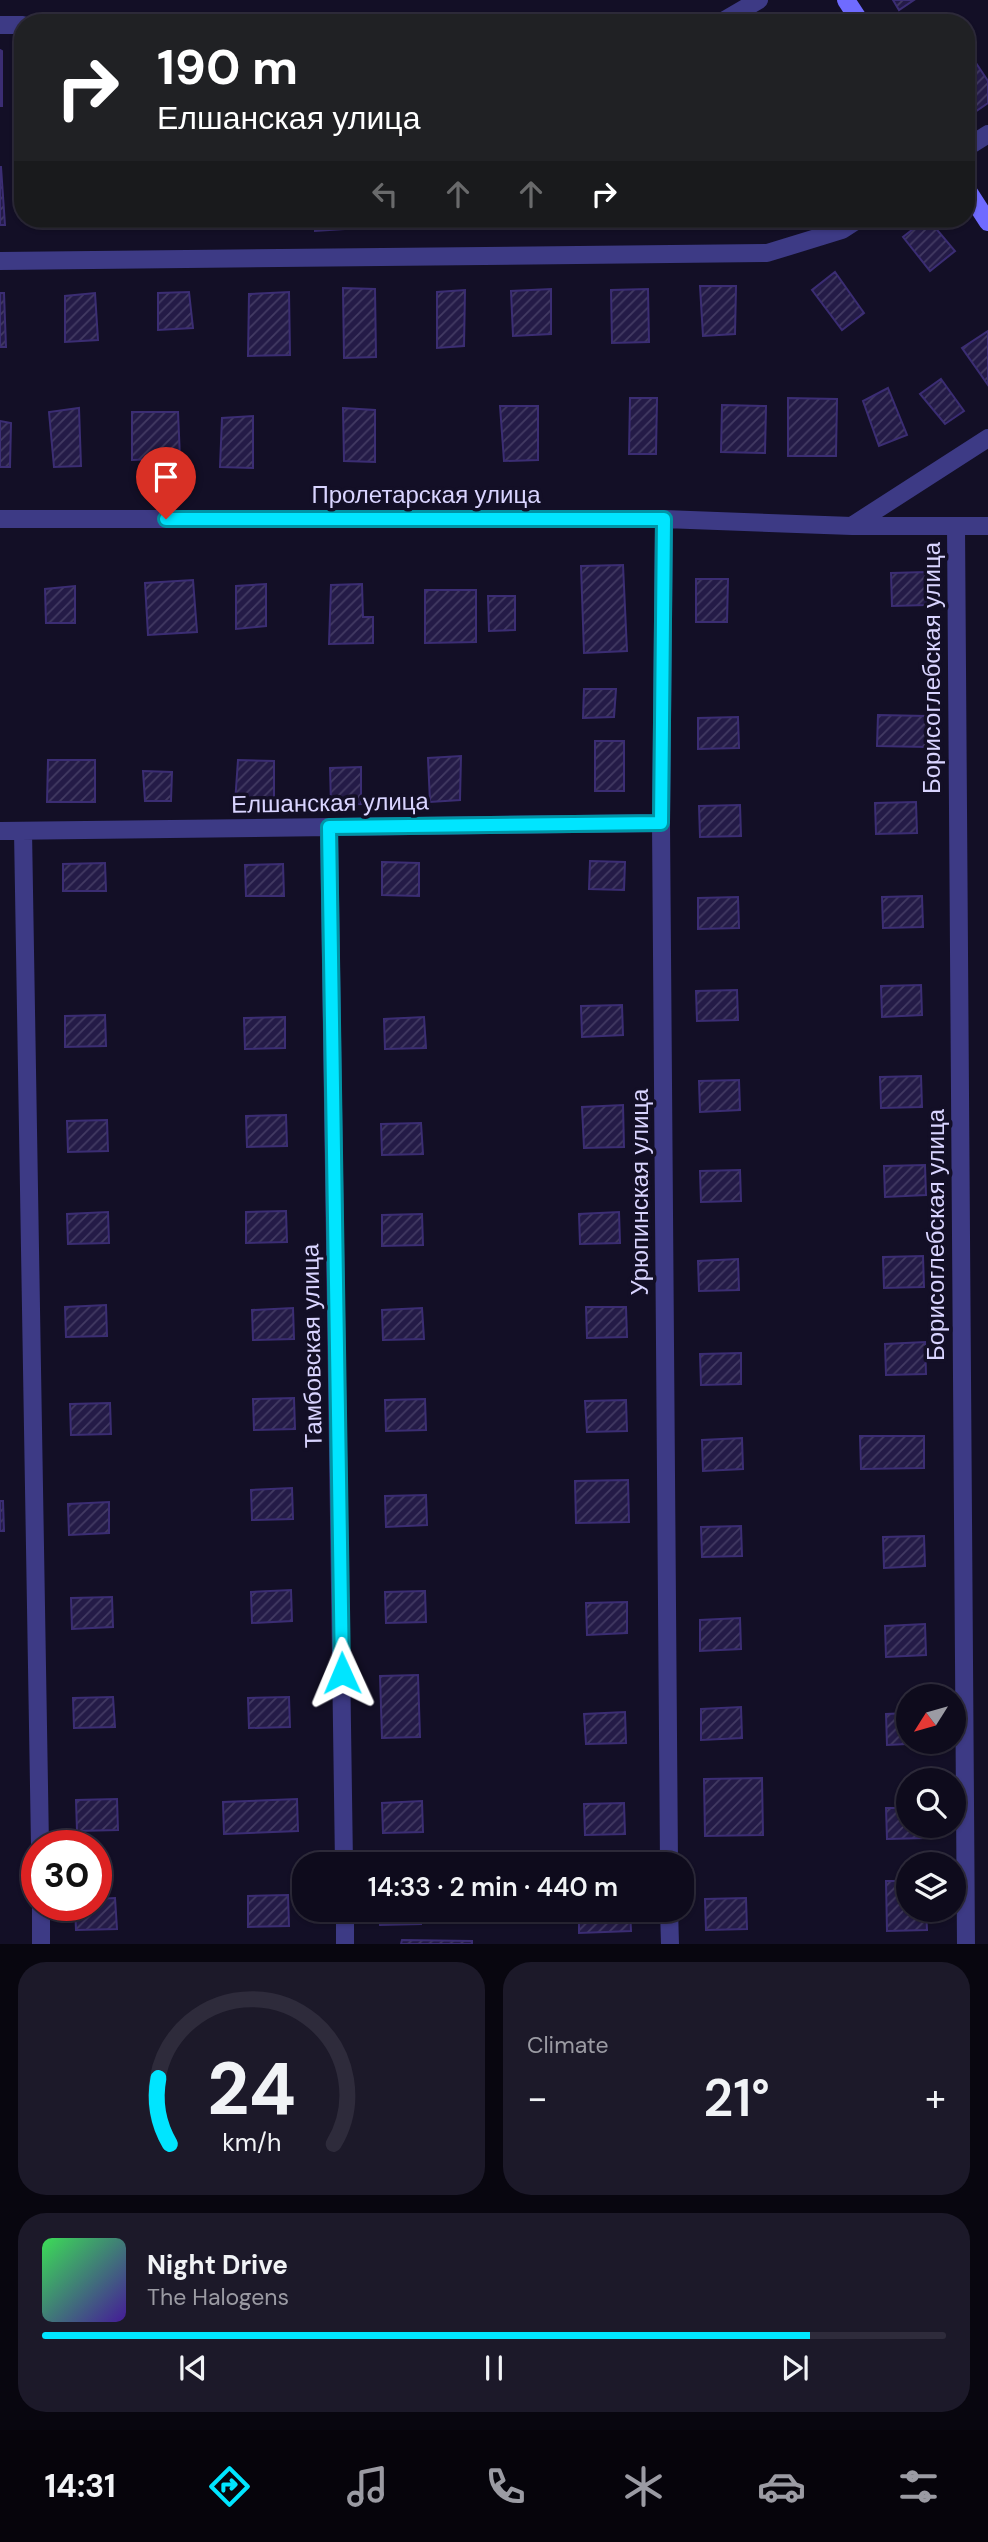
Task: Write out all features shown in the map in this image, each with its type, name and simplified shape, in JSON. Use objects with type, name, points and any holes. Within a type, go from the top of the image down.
[{"type":"street","points":[[735,14],[759,0]]},
{"type":"street","points":[[975,202],[988,222]]},
{"type":"street","points":[[0,261],[768,253],[845,228]]},
{"type":"street","points":[[852,526],[988,438]]},
{"type":"street","name":"Пролетарская улица","points":[[0,519],[664,519],[852,526],[988,526]]},
{"type":"street","name":"Урюпинская улица","points":[[664,519],[661,823],[669,1852]]},
{"type":"street","name":"Борисоглебская улица","points":[[956,526],[966,1944]]},
{"type":"street","name":"Елшанская улица","points":[[0,831],[661,823]]},
{"type":"street","name":"Тамбовская улица","points":[[329,827],[344,1852]]},
{"type":"street","points":[[23,831],[40,1830]]},
{"type":"street","points":[[41,1921],[41,1944]]},
{"type":"street","points":[[345,1922],[345,1944]]},
{"type":"street","points":[[670,1922],[670,1944]]},
{"type":"building","points":[[893,0],[914,0],[899,10]]},
{"type":"building","points":[[0,50],[2,51],[2,106],[0,106]]},
{"type":"building","points":[[975,62],[988,81],[988,103],[975,112]]},
{"type":"building","points":[[1,167],[5,225],[0,225]]},
{"type":"building","points":[[90,228],[160,228],[90,229]]},
{"type":"building","points":[[315,228],[344,229],[315,231]]},
{"type":"building","points":[[914,228],[936,228],[955,251],[930,271],[903,237]]},
{"type":"building","points":[[835,272],[864,313],[842,330],[812,290]]},
{"type":"building","points":[[700,286],[736,286],[735,334],[703,336]]},
{"type":"building","points":[[343,288],[375,289],[376,357],[344,358]]},
{"type":"building","points":[[551,289],[551,334],[513,336],[511,291]]},
{"type":"building","points":[[648,289],[649,342],[612,343],[611,290]]},
{"type":"building","points":[[465,290],[464,346],[437,348],[437,292]]},
{"type":"building","points":[[189,292],[193,328],[158,330],[158,293]]},
{"type":"building","points":[[289,292],[290,355],[248,356],[249,294]]},
{"type":"building","points":[[0,293],[4,293],[6,347],[0,347]]},
{"type":"building","points":[[95,293],[98,340],[65,342],[65,296]]},
{"type":"building","points":[[988,331],[988,385],[962,348]]},
{"type":"building","points":[[941,379],[964,411],[945,424],[920,394]]},
{"type":"building","points":[[888,388],[907,435],[879,446],[863,401]]},
{"type":"building","points":[[630,398],[657,398],[656,454],[629,454]]},
{"type":"building","points":[[788,398],[837,399],[836,456],[788,456]]},
{"type":"building","points":[[722,405],[766,406],[765,453],[721,452]]},
{"type":"building","points":[[500,406],[538,406],[538,460],[504,461]]},
{"type":"building","points":[[79,408],[81,466],[54,467],[49,412]]},
{"type":"building","points":[[343,408],[375,410],[375,462],[344,461]]},
{"type":"building","points":[[132,412],[178,412],[180,458],[132,460]]},
{"type":"building","points":[[253,416],[253,468],[220,467],[222,418]]},
{"type":"building","points":[[0,421],[11,423],[10,467],[0,467]]},
{"type":"building","points":[[623,565],[627,651],[584,653],[581,566]]},
{"type":"building","points":[[926,572],[927,605],[892,606],[891,573]]},
{"type":"building","points":[[696,579],[728,579],[727,622],[696,622]]},
{"type":"building","points":[[193,580],[197,632],[148,635],[145,583]]},
{"type":"building","points":[[266,584],[266,626],[236,629],[236,586]]},
{"type":"building","points":[[362,584],[363,617],[373,617],[373,643],[329,644],[331,585]]},
{"type":"building","points":[[75,586],[75,623],[46,623],[45,589]]},
{"type":"building","points":[[425,590],[476,590],[476,642],[425,643]]},
{"type":"building","points":[[488,596],[515,596],[515,630],[489,631]]},
{"type":"building","points":[[584,689],[616,689],[614,717],[583,718]]},
{"type":"building","points":[[878,715],[927,716],[927,747],[877,746]]},
{"type":"building","points":[[738,717],[739,748],[698,749],[698,718]]},
{"type":"building","points":[[595,741],[624,741],[624,791],[595,791]]},
{"type":"building","points":[[461,756],[460,800],[430,802],[428,758]]},
{"type":"building","points":[[48,760],[95,760],[95,802],[47,802]]},
{"type":"building","points":[[238,760],[274,761],[274,804],[235,803]]},
{"type":"building","points":[[361,767],[361,804],[331,805],[330,768]]},
{"type":"building","points":[[143,771],[172,772],[171,801],[145,801]]},
{"type":"building","points":[[916,802],[917,833],[876,834],[875,803]]},
{"type":"building","points":[[740,805],[741,836],[700,837],[699,806]]},
{"type":"building","points":[[590,861],[625,862],[624,890],[589,889]]},
{"type":"building","points":[[382,862],[419,863],[419,896],[382,895]]},
{"type":"building","points":[[105,863],[106,891],[63,891],[63,864]]},
{"type":"building","points":[[283,864],[284,896],[246,896],[245,865]]},
{"type":"building","points":[[922,896],[923,927],[883,928],[882,897]]},
{"type":"building","points":[[738,897],[739,928],[698,929],[698,898]]},
{"type":"building","points":[[921,985],[922,1015],[882,1017],[881,986]]},
{"type":"building","points":[[737,990],[738,1020],[697,1021],[696,991]]},
{"type":"building","points":[[622,1005],[623,1035],[582,1037],[581,1006]]},
{"type":"building","points":[[105,1015],[106,1046],[65,1047],[65,1016]]},
{"type":"building","points":[[285,1017],[285,1048],[245,1049],[244,1018]]},
{"type":"building","points":[[424,1017],[426,1048],[385,1049],[384,1019]]},
{"type":"building","points":[[921,1076],[922,1107],[881,1108],[880,1077]]},
{"type":"building","points":[[739,1080],[740,1110],[700,1112],[699,1081]]},
{"type":"building","points":[[623,1105],[624,1147],[584,1148],[582,1107]]},
{"type":"building","points":[[286,1115],[287,1146],[247,1147],[246,1116]]},
{"type":"building","points":[[107,1120],[108,1151],[68,1152],[67,1121]]},
{"type":"building","points":[[421,1123],[423,1154],[382,1155],[381,1124]]},
{"type":"building","points":[[925,1165],[926,1195],[885,1197],[884,1166]]},
{"type":"building","points":[[740,1170],[741,1201],[701,1202],[700,1171]]},
{"type":"building","points":[[286,1211],[287,1242],[246,1243],[246,1212]]},
{"type":"building","points":[[108,1212],[109,1243],[68,1244],[67,1214]]},
{"type":"building","points":[[619,1212],[620,1243],[580,1244],[579,1214]]},
{"type":"building","points":[[422,1214],[423,1245],[382,1246],[382,1215]]},
{"type":"building","points":[[923,1256],[924,1287],[884,1288],[883,1257]]},
{"type":"building","points":[[738,1259],[739,1290],[699,1291],[698,1261]]},
{"type":"building","points":[[106,1305],[107,1336],[66,1337],[65,1307]]},
{"type":"building","points":[[586,1307],[626,1307],[627,1337],[587,1338]]},
{"type":"building","points":[[293,1308],[294,1339],[253,1340],[252,1310]]},
{"type":"building","points":[[422,1308],[424,1339],[383,1340],[382,1310]]},
{"type":"building","points":[[925,1342],[926,1374],[886,1375],[885,1344]]},
{"type":"building","points":[[741,1353],[741,1384],[701,1385],[700,1354]]},
{"type":"building","points":[[294,1398],[295,1429],[254,1430],[253,1399]]},
{"type":"building","points":[[425,1399],[426,1430],[386,1431],[385,1400]]},
{"type":"building","points":[[626,1400],[627,1431],[587,1432],[585,1401]]},
{"type":"building","points":[[110,1403],[111,1434],[71,1435],[70,1404]]},
{"type":"building","points":[[860,1436],[924,1436],[924,1468],[861,1469]]},
{"type":"building","points":[[742,1438],[743,1469],[703,1471],[702,1440]]},
{"type":"building","points":[[628,1480],[629,1522],[576,1523],[575,1481]]},
{"type":"building","points":[[292,1488],[293,1519],[252,1520],[251,1490]]},
{"type":"building","points":[[426,1495],[427,1525],[386,1527],[385,1496]]},
{"type":"building","points":[[0,1501],[3,1501],[4,1531],[0,1531]]},
{"type":"building","points":[[109,1502],[109,1533],[69,1535],[68,1504]]},
{"type":"building","points":[[741,1526],[742,1556],[702,1557],[701,1527]]},
{"type":"building","points":[[924,1536],[925,1566],[884,1568],[883,1537]]},
{"type":"building","points":[[291,1590],[292,1621],[252,1623],[251,1592]]},
{"type":"building","points":[[425,1591],[426,1622],[386,1623],[385,1592]]},
{"type":"building","points":[[112,1597],[113,1627],[72,1629],[71,1598]]},
{"type":"building","points":[[627,1602],[627,1633],[587,1635],[586,1603]]},
{"type":"building","points":[[740,1618],[741,1649],[700,1651],[700,1620]]},
{"type":"building","points":[[925,1624],[926,1655],[886,1657],[885,1626]]},
{"type":"building","points":[[418,1675],[420,1737],[382,1738],[380,1676]]},
{"type":"building","points":[[113,1697],[115,1727],[74,1728],[73,1698]]},
{"type":"building","points":[[289,1697],[290,1727],[249,1728],[248,1698]]},
{"type":"building","points":[[741,1707],[742,1738],[701,1740],[701,1709]]},
{"type":"building","points":[[625,1712],[626,1743],[586,1744],[584,1714]]},
{"type":"building","points":[[886,1714],[896,1714],[896,1745],[887,1745]]},
{"type":"building","points":[[762,1778],[763,1835],[705,1836],[704,1779]]},
{"type":"building","points":[[117,1799],[118,1830],[77,1830],[76,1800]]},
{"type":"building","points":[[297,1799],[298,1831],[224,1834],[223,1802]]},
{"type":"building","points":[[422,1801],[423,1832],[383,1833],[382,1803]]},
{"type":"building","points":[[624,1803],[625,1834],[585,1835],[584,1804]]},
{"type":"building","points":[[886,1808],[896,1808],[896,1838],[927,1838],[887,1839]]},
{"type":"building","points":[[886,1881],[896,1881],[896,1922],[927,1922],[927,1930],[887,1931]]},
{"type":"building","points":[[288,1895],[289,1926],[248,1927],[248,1896]]},
{"type":"building","points":[[112,1898],[115,1898],[117,1929],[76,1930],[76,1921],[112,1921]]},
{"type":"building","points":[[746,1898],[747,1929],[706,1930],[705,1899]]},
{"type":"building","points":[[380,1922],[421,1924],[380,1925]]},
{"type":"building","points":[[579,1922],[631,1922],[631,1931],[579,1933]]},
{"type":"building","points":[[402,1940],[472,1941],[472,1944],[401,1944]]},
{"type":"route","points":[[166,519],[664,519],[661,823],[329,827],[342,1673]]}]
